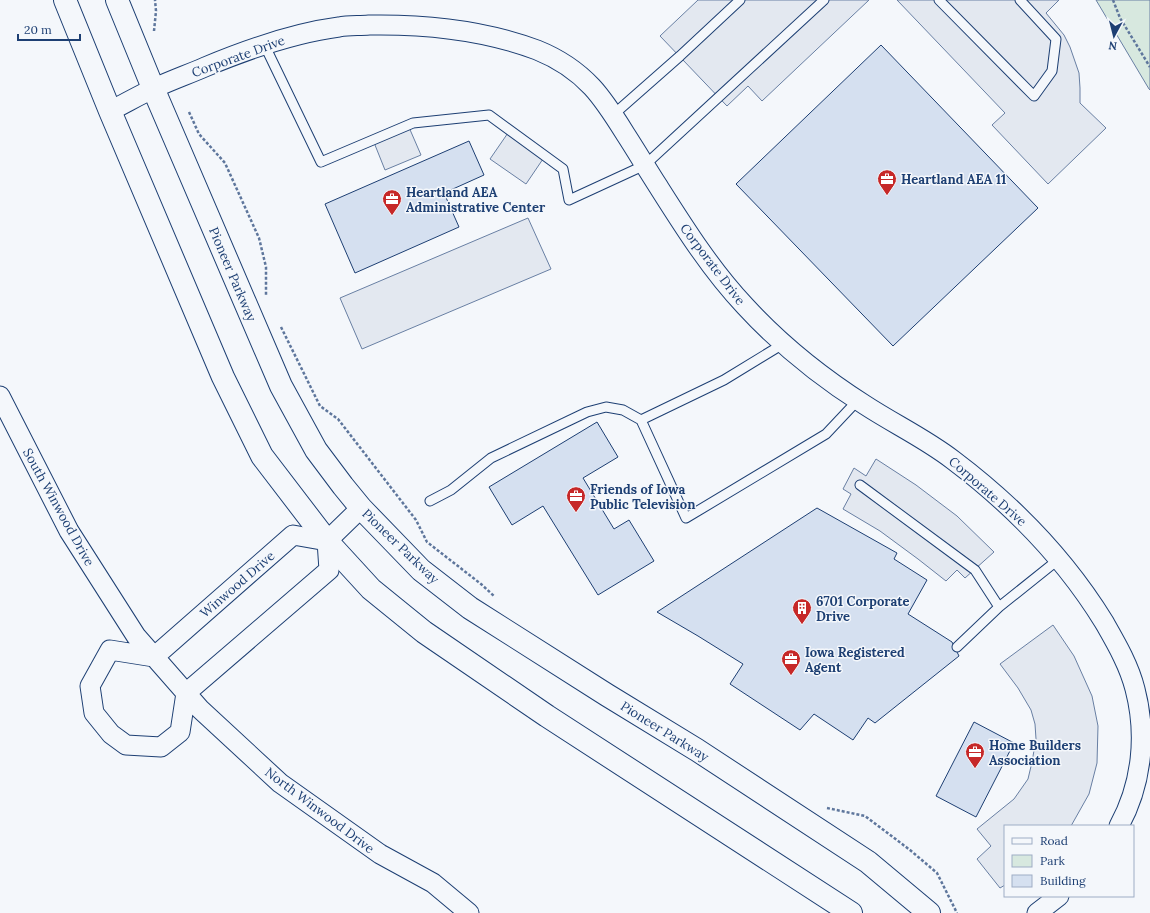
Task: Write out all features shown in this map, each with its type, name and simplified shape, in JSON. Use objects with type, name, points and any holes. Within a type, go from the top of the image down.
[{"type":"street","points":[[65,0],[110,111],[223,377],[262,456],[327,541],[371,589],[424,632],[554,720],[851,913]]},
{"type":"street","name":"Pioneer Parkway","points":[[117,0],[153,88],[281,386],[316,450],[361,508],[421,570],[470,608],[697,750],[868,862],[929,913]]},
{"type":"street","name":"Corporate Drive","points":[[110,111],[153,88],[264,44],[341,26],[390,25],[443,28],[492,37],[535,49],[549,55],[570,68],[592,86],[613,114],[684,227],[712,267],[744,305],[782,344],[824,378],[948,456],[988,487],[1025,522],[1059,559],[1091,601],[1123,656],[1135,687],[1141,718],[1141,750],[1137,782],[1127,812],[1120,825]]},
{"type":"street","name":"South Winwood Drive","points":[[2,407],[69,531],[136,636]]},
{"type":"street","points":[[154,657],[110,650],[90,686],[94,713],[111,734],[126,744],[161,747],[180,732],[186,693],[329,570],[327,541],[361,508]]},
{"type":"street","name":"Winwood Drive","points":[[154,657],[294,534],[327,541]]},
{"type":"street","name":"North Winwood Drive","points":[[136,636],[200,709],[280,783],[380,854],[433,883],[469,913]]},
{"type":"street","points":[[1037,913],[1058,897]]},
{"type":"lane","points":[[613,114],[680,56],[740,0]]},
{"type":"lane","points":[[264,44],[321,162],[413,123],[489,115],[563,169],[569,200],[645,165],[824,0]]},
{"type":"lane","points":[[939,0],[1034,96],[1052,71],[1056,39],[1020,0]]},
{"type":"lane","points":[[641,420],[724,380],[782,344]]},
{"type":"lane","points":[[430,501],[451,490],[491,458],[587,412],[606,407],[623,410],[641,420],[686,518],[826,434],[858,400]]},
{"type":"lane","points":[[860,485],[975,570],[999,607]]},
{"type":"lane","points":[[957,647],[999,607],[1059,559]]},
{"type":"path","points":[[154,36],[156,11],[155,0]]},
{"type":"path","points":[[1113,0],[1120,18],[1150,67]]},
{"type":"path","points":[[174,80],[199,134],[225,163],[259,238],[266,267],[266,297]]},
{"type":"path","points":[[280,324],[320,406],[338,419],[416,520],[427,542],[481,584],[496,598]]},
{"type":"path","points":[[825,808],[865,816],[910,850],[937,873],[957,913]]},
{"type":"green space","points":[[1096,0],[1150,0],[1150,90],[1149,89]]},
{"type":"shaded area","points":[[698,0],[869,0],[762,101],[748,86],[727,106],[660,36]]},
{"type":"shaded area","points":[[897,0],[1059,0],[1046,13],[1064,35],[1070,47],[1079,73],[1080,103],[1106,128],[1048,184],[992,125],[1005,113]]},
{"type":"shaded area","points":[[408,125],[421,155],[385,170],[373,140]]},
{"type":"shaded area","points":[[510,130],[545,156],[526,184],[490,159]]},
{"type":"shaded area","points":[[528,218],[551,269],[362,349],[340,298]]},
{"type":"shaded area","points":[[876,459],[916,485],[957,516],[994,552],[965,578],[957,570],[946,581],[880,531],[843,509],[851,494],[843,489],[854,468],[866,476]]},
{"type":"shaded area","points":[[1053,625],[1074,656],[1092,696],[1098,726],[1097,763],[1089,794],[1072,825],[1004,825],[1004,886],[1000,888],[977,859],[991,846],[977,829],[1014,799],[1028,779],[1036,739],[1035,724],[1031,710],[1018,688],[1000,664]]},
{"type":"building","name":"Heartland AEA 11","points":[[881,45],[1038,208],[893,346],[736,184]]},
{"type":"building","name":"Heartland AEA Administrative Center","points":[[469,141],[484,175],[444,193],[459,227],[355,273],[325,204]]},
{"type":"building","name":"Friends of Iowa Public Television","points":[[597,422],[618,457],[583,478],[614,529],[629,520],[654,561],[598,595],[543,506],[512,525],[489,487]]},
{"type":"building","name":"6701 Corporate Drive","points":[[817,508],[897,553],[894,559],[927,580],[908,614],[952,642],[959,656],[875,723],[868,718],[853,740],[814,714],[800,730],[730,684],[743,664],[657,612]]},
{"type":"building","name":"Home Builders Association","points":[[974,722],[1014,743],[976,817],[936,796]]},
{"type":"place","name":"Heartland AEA 11","points":[[887,196]]},
{"type":"place","name":"Heartland AEA Administrative Center","points":[[392,216]]},
{"type":"place","name":"Friends of Iowa Public Television","points":[[576,513]]},
{"type":"place","name":"6701 Corporate Drive","points":[[802,625]]},
{"type":"place","name":"Iowa Registered Agent","points":[[791,676]]},
{"type":"place","name":"Home Builders Association","points":[[975,769]]}]
